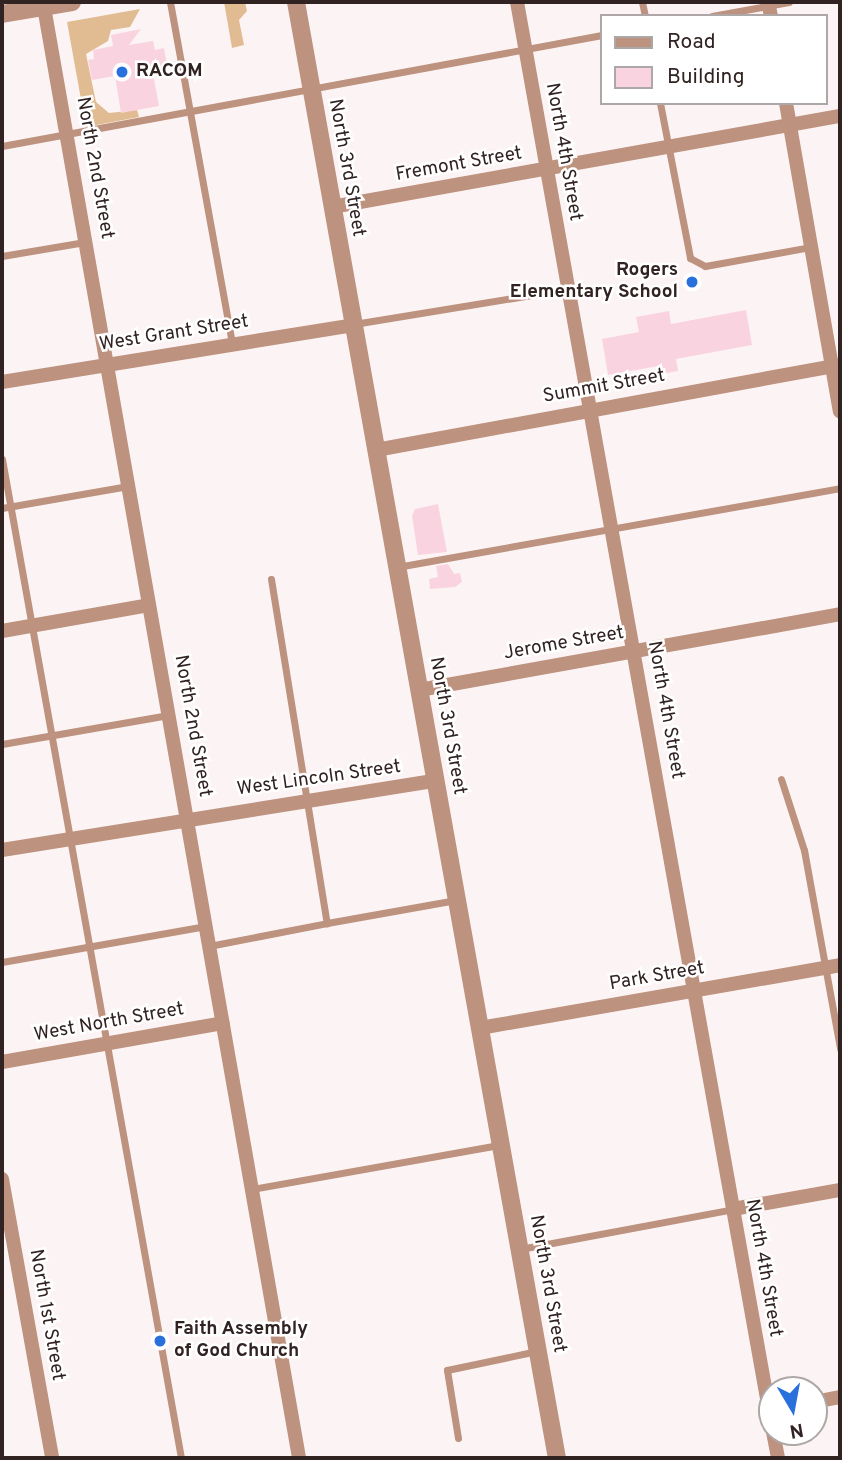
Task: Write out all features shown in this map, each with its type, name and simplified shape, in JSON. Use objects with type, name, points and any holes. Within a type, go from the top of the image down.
[{"type":"street","points":[[2,14],[43,4],[72,2]]},
{"type":"street","name":"North 3rd Street","points":[[296,2],[557,1458]]},
{"type":"street","name":"North 4th Street","points":[[517,2],[765,1376]]},
{"type":"street","name":"North 2nd Street","points":[[43,4],[299,1458]]},
{"type":"street","points":[[786,105],[811,247],[836,366],[840,411]]},
{"type":"street","name":"Fremont Street","points":[[332,207],[840,116]]},
{"type":"street","name":"West Grant Street","points":[[2,382],[353,325]]},
{"type":"street","name":"Summit Street","points":[[376,450],[836,366]]},
{"type":"street","points":[[2,631],[149,605]]},
{"type":"street","name":"Jerome Street","points":[[419,690],[840,614]]},
{"type":"street","name":"West Lincoln Street","points":[[2,850],[187,818],[435,781]]},
{"type":"street","name":"Park Street","points":[[480,1028],[833,967]]},
{"type":"street","name":"West North Street","points":[[2,1062],[223,1023]]},
{"type":"street","name":"North 1st Street","points":[[2,1179],[4,1206],[52,1458]]},
{"type":"street","points":[[733,1209],[840,1190]]},
{"type":"lane","points":[[170,2],[232,344]]},
{"type":"lane","points":[[726,14],[769,8],[789,2]]},
{"type":"lane","points":[[2,146],[600,36]]},
{"type":"lane","points":[[660,105],[685,248],[697,264],[811,247]]},
{"type":"lane","points":[[2,256],[85,242]]},
{"type":"lane","points":[[353,325],[568,289]]},
{"type":"lane","points":[[2,459],[6,508],[32,625],[181,1458]]},
{"type":"lane","points":[[6,508],[128,486]]},
{"type":"lane","points":[[397,567],[840,488]]},
{"type":"lane","points":[[271,579],[327,923]]},
{"type":"lane","points":[[2,744],[169,715]]},
{"type":"lane","points":[[781,779],[804,849],[833,967],[840,1049]]},
{"type":"lane","points":[[209,946],[457,900]]},
{"type":"lane","points":[[2,962],[206,926]]},
{"type":"lane","points":[[252,1189],[501,1145]]},
{"type":"lane","points":[[519,1249],[733,1209]]},
{"type":"lane","points":[[458,1438],[447,1370],[538,1351]]},
{"type":"shaded area","points":[[224,2],[245,2],[247,11],[239,20],[244,45],[232,48]]},
{"type":"shaded area","points":[[140,9],[130,27],[111,30],[108,41],[86,54],[96,102],[109,113],[137,110],[139,117],[86,127],[67,22]]},
{"type":"building","name":"RACOM","points":[[141,29],[129,45],[153,41],[155,50],[164,48],[167,65],[152,68],[159,106],[121,113],[115,76],[92,80],[88,60],[94,59],[93,50],[113,46],[111,35]]},
{"type":"building","points":[[746,310],[752,345],[676,359],[678,371],[660,374],[659,366],[608,375],[602,339],[639,332],[636,317],[669,311],[671,324]]},
{"type":"building","points":[[438,504],[447,552],[418,555],[412,516],[415,509]]},
{"type":"building","points":[[448,564],[454,574],[460,573],[462,582],[455,587],[430,589],[429,579],[438,577],[436,566]]},
{"type":"place","name":"RACOM","points":[[122,72]]},
{"type":"place","name":"Rogers Elementary School","points":[[692,282]]},
{"type":"place","name":"Faith Assembly of God Church","points":[[160,1341]]}]
